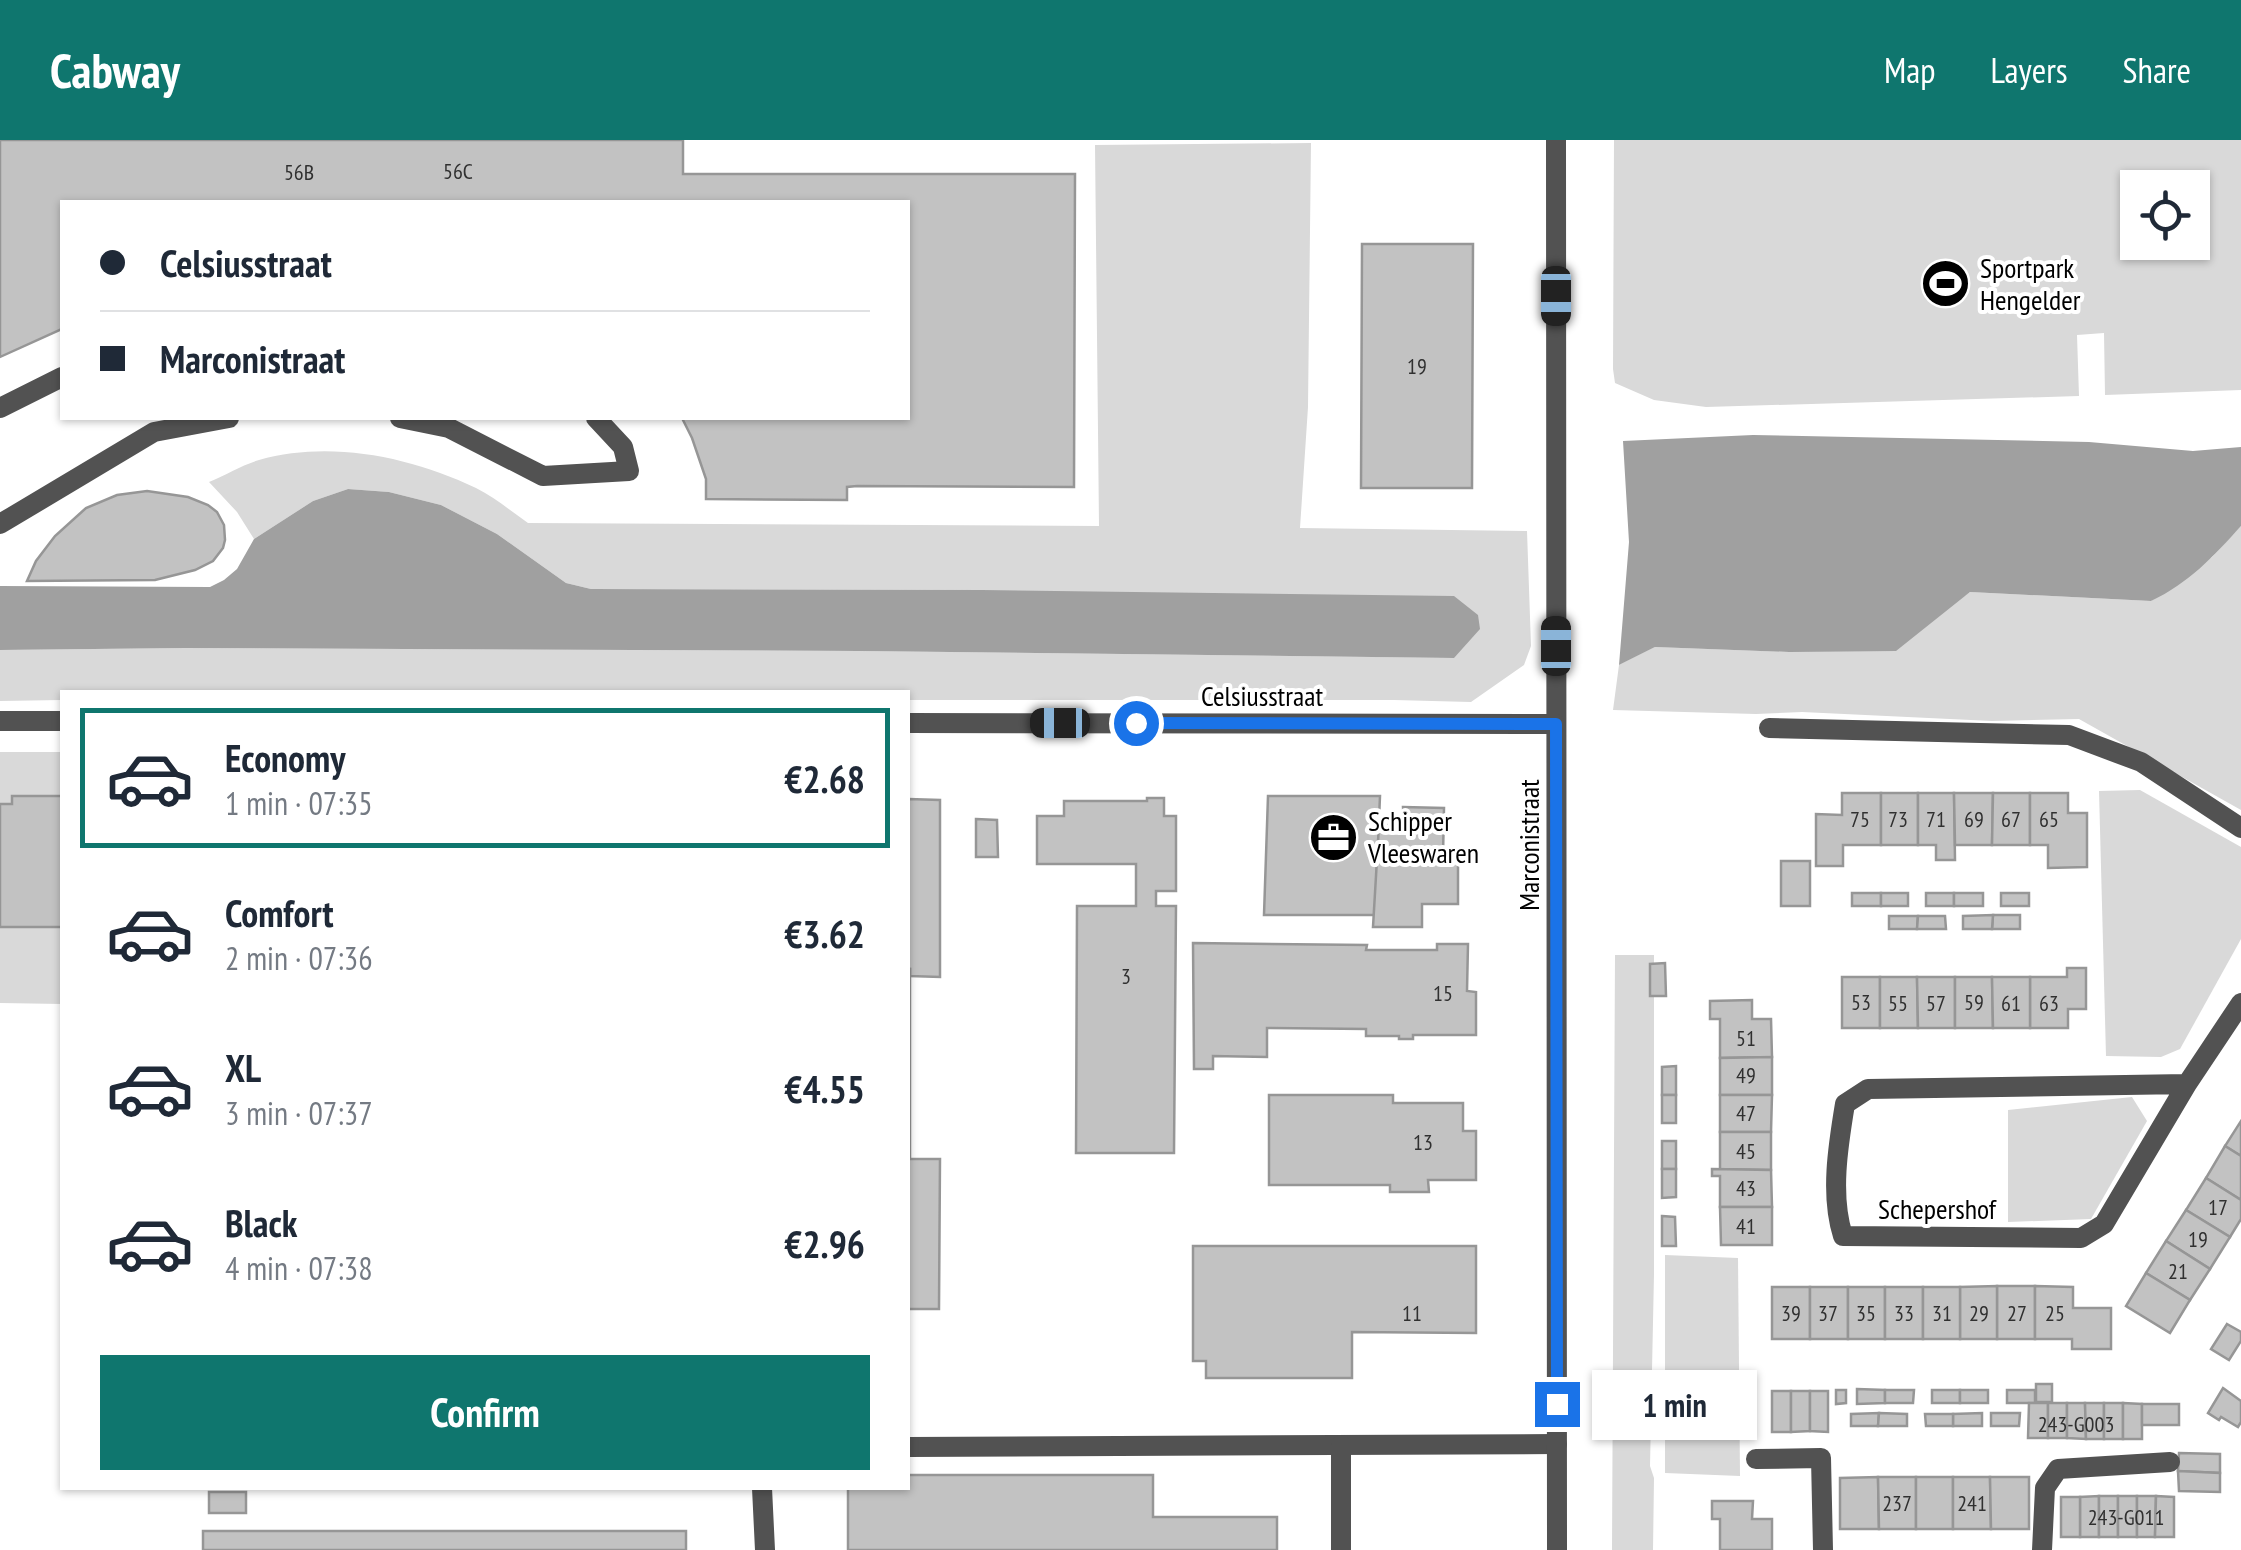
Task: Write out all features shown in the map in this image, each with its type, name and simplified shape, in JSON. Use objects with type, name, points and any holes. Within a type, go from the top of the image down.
[{"type":"street","name":"Marconistraat","points":[[1556,140],[1558,1550]]},
{"type":"street","points":[[0,408],[60,378]]},
{"type":"street","points":[[0,524],[154,432],[218,420]]},
{"type":"street","points":[[410,420],[449,428],[543,476],[629,470],[623,448],[598,420]]},
{"type":"street","points":[[0,720],[60,721]]},
{"type":"street","name":"Celsiusstraat","points":[[910,723],[1556,724]]},
{"type":"street","points":[[1768,728],[2069,734],[2141,762],[2241,828]]},
{"type":"street","name":"Schepershof","points":[[2186,1084],[1868,1089],[1845,1104],[1836,1215],[1843,1236],[2081,1238],[2104,1224],[2186,1084],[2241,1003]]},
{"type":"street","points":[[910,1447],[1557,1444]]},
{"type":"street","points":[[1341,1445],[1341,1550]]},
{"type":"street","points":[[1756,1460],[1821,1458],[1823,1550]]},
{"type":"street","points":[[2042,1550],[2044,1488],[2058,1469],[2170,1462]]},
{"type":"street","points":[[762,1490],[765,1550]]},
{"type":"shaded area","name":"Sportpark Hengelder","points":[[1614,140],[2241,140],[2241,390],[2105,395],[2104,333],[2077,335],[2079,396],[1706,407],[1654,400],[1615,383]]},
{"type":"shaded area","points":[[1311,143],[1308,407],[1300,528],[1527,531],[1531,646],[1524,665],[1471,702],[910,700],[910,690],[60,690],[60,700],[0,701],[0,650],[860,651],[1455,658],[982,590],[591,589],[566,583],[497,534],[441,505],[389,492],[348,489],[313,501],[254,539],[237,512],[209,482],[259,460],[286,454],[342,452],[397,460],[451,477],[483,492],[528,523],[1099,526],[1095,145]]},
{"type":"shaded area","points":[[1753,435],[2089,442],[2193,451],[2241,447],[2241,526],[2189,578],[2151,601],[1970,592],[1896,651],[1655,647],[1619,665],[1629,542],[1623,441]]},
{"type":"shaded area","points":[[348,489],[389,492],[441,505],[497,534],[566,583],[591,589],[1454,596],[1478,615],[1480,629],[1454,658],[860,651],[0,650],[0,586],[210,587],[237,569],[254,539],[313,501]]},
{"type":"shaded area","points":[[2241,526],[2241,810],[2079,719],[1992,721],[1802,712],[1613,710],[1619,665],[1655,647],[1789,652],[1953,604],[1970,592],[2151,601],[2212,557]]},
{"type":"shaded area","points":[[0,752],[60,752],[60,1004],[0,1003]]},
{"type":"shaded area","points":[[2140,790],[2241,847],[2241,939],[2180,1049],[2161,1057],[2106,1056],[2099,791]]},
{"type":"shaded area","points":[[1615,955],[1654,955],[1650,1466],[1654,1478],[1653,1550],[1612,1550]]},
{"type":"shaded area","points":[[2132,1097],[2147,1121],[2091,1219],[2008,1222],[2008,1110]]},
{"type":"shaded area","points":[[1665,1255],[1738,1258],[1740,1476],[1665,1473]]},
{"type":"building","points":[[0,140],[683,140],[683,174],[1075,174],[1074,487],[857,486],[847,487],[847,500],[706,499],[706,479],[683,420],[910,420],[910,200],[60,200],[60,330],[0,357]]},
{"type":"building","points":[[1362,244],[1473,244],[1472,488],[1361,488]]},
{"type":"building","points":[[147,491],[188,497],[217,512],[224,525],[225,540],[213,561],[155,580],[27,581],[55,536],[86,508],[117,495]]},
{"type":"building","points":[[1842,793],[1881,793],[1881,845],[1843,845],[1843,866],[1816,866],[1816,814],[1842,815]]},
{"type":"building","points":[[1881,793],[1918,793],[1918,845],[1881,845]]},
{"type":"building","points":[[1918,793],[1954,793],[1955,860],[1936,860],[1936,845],[1918,845]]},
{"type":"building","points":[[1954,793],[1993,793],[1992,845],[1955,845]]},
{"type":"building","points":[[1993,793],[2030,793],[2030,845],[1992,845]]},
{"type":"building","points":[[2030,793],[2068,793],[2068,813],[2087,813],[2087,867],[2048,868],[2048,845],[2030,845]]},
{"type":"building","points":[[12,796],[60,796],[60,927],[0,927],[0,804],[12,804]]},
{"type":"building","points":[[1268,796],[1380,796],[1375,915],[1264,915]]},
{"type":"building","points":[[1164,798],[1164,816],[1176,816],[1176,891],[1156,891],[1156,906],[1176,906],[1174,1153],[1076,1153],[1077,906],[1136,906],[1136,864],[1037,864],[1037,816],[1064,816],[1064,801]]},
{"type":"building","points":[[910,799],[940,800],[940,977],[910,976]]},
{"type":"building","points":[[1403,807],[1444,808],[1443,856],[1458,856],[1458,904],[1422,904],[1422,927],[1373,927],[1379,825],[1404,825]]},
{"type":"building","points":[[976,819],[997,820],[998,857],[976,857]]},
{"type":"building","points":[[1781,861],[1810,861],[1810,906],[1781,906]]},
{"type":"building","points":[[1852,893],[1881,893],[1881,906],[1852,906]]},
{"type":"building","points":[[1881,893],[1908,893],[1908,906],[1881,906]]},
{"type":"building","points":[[1926,893],[1954,893],[1954,906],[1926,906]]},
{"type":"building","points":[[1954,893],[1983,893],[1983,906],[1954,906]]},
{"type":"building","points":[[2001,893],[2029,893],[2029,906],[2001,906]]},
{"type":"building","points":[[1993,915],[2020,915],[2020,929],[1992,929]]},
{"type":"building","points":[[1993,915],[1992,929],[1963,929],[1963,916]]},
{"type":"building","points":[[1889,916],[1918,916],[1917,929],[1889,929]]},
{"type":"building","points":[[1918,916],[1945,916],[1946,929],[1917,929]]},
{"type":"building","points":[[1193,943],[1367,945],[1366,950],[1437,950],[1437,944],[1468,944],[1467,991],[1476,992],[1476,1035],[1413,1035],[1413,1039],[1399,1039],[1366,1036],[1366,1029],[1267,1028],[1267,1057],[1213,1056],[1213,1069],[1194,1069]]},
{"type":"building","points":[[1665,963],[1666,996],[1650,996],[1650,964]]},
{"type":"building","points":[[2067,968],[2086,968],[2086,1009],[2068,1009],[2068,1028],[2030,1028],[2030,977],[2067,977]]},
{"type":"building","points":[[1842,977],[1880,977],[1880,1028],[1842,1028]]},
{"type":"building","points":[[1880,977],[1917,977],[1918,1028],[1880,1028]]},
{"type":"building","points":[[1917,977],[1955,977],[1955,1028],[1918,1028]]},
{"type":"building","points":[[1955,977],[1992,977],[1993,1028],[1955,1028]]},
{"type":"building","points":[[1992,977],[2030,977],[2030,1028],[1993,1028]]},
{"type":"building","points":[[1752,1000],[1752,1019],[1771,1019],[1772,1057],[1720,1058],[1720,1019],[1710,1019],[1710,1001]]},
{"type":"building","points":[[1772,1057],[1772,1095],[1720,1095],[1720,1058]]},
{"type":"building","points":[[1676,1066],[1676,1095],[1662,1095],[1662,1067]]},
{"type":"building","points":[[1269,1095],[1393,1095],[1393,1103],[1463,1103],[1463,1131],[1476,1131],[1476,1180],[1428,1180],[1429,1192],[1390,1192],[1390,1185],[1269,1185]]},
{"type":"building","points":[[1662,1095],[1676,1095],[1676,1123],[1662,1123]]},
{"type":"building","points":[[1720,1095],[1772,1095],[1771,1132],[1720,1132]]},
{"type":"building","points":[[2241,1121],[2241,1156],[2225,1146]]},
{"type":"building","points":[[1720,1132],[1771,1132],[1771,1170],[1720,1169]]},
{"type":"building","points":[[1662,1141],[1676,1141],[1676,1169],[1662,1169]]},
{"type":"building","points":[[2225,1146],[2241,1156],[2241,1200],[2206,1178]]},
{"type":"building","points":[[910,1159],[940,1159],[939,1309],[910,1309]]},
{"type":"building","points":[[1662,1169],[1676,1169],[1676,1197],[1662,1198]]},
{"type":"building","points":[[1712,1169],[1771,1170],[1772,1207],[1720,1207],[1720,1176],[1712,1176]]},
{"type":"building","points":[[2206,1178],[2241,1200],[2241,1219],[2230,1237],[2186,1210]]},
{"type":"building","points":[[1720,1207],[1772,1207],[1772,1245],[1721,1245]]},
{"type":"building","points":[[2186,1210],[2230,1237],[2210,1269],[2166,1241]]},
{"type":"building","points":[[1662,1216],[1675,1217],[1676,1246],[1662,1246]]},
{"type":"building","points":[[2166,1241],[2210,1269],[2190,1300],[2146,1273]]},
{"type":"building","points":[[1193,1246],[1476,1246],[1476,1333],[1352,1332],[1352,1378],[1206,1378],[1206,1361],[1193,1361]]},
{"type":"building","points":[[2146,1273],[2190,1300],[2170,1333],[2126,1306]]},
{"type":"building","points":[[1997,1286],[2035,1286],[2035,1339],[1997,1339]]},
{"type":"building","points":[[1997,1286],[1997,1339],[1960,1339],[1960,1287]]},
{"type":"building","points":[[2035,1286],[2073,1287],[2073,1308],[2111,1308],[2111,1349],[2072,1349],[2072,1339],[2035,1339]]},
{"type":"building","points":[[1772,1287],[1810,1287],[1810,1339],[1772,1339]]},
{"type":"building","points":[[1810,1287],[1848,1287],[1848,1339],[1810,1339]]},
{"type":"building","points":[[1848,1287],[1885,1287],[1885,1339],[1848,1339]]},
{"type":"building","points":[[1885,1287],[1923,1287],[1923,1339],[1885,1339]]},
{"type":"building","points":[[1923,1287],[1960,1287],[1960,1339],[1923,1339]]},
{"type":"building","points":[[2227,1324],[2241,1332],[2241,1341],[2229,1360],[2211,1349]]},
{"type":"building","points":[[2036,1384],[2052,1384],[2052,1402],[2036,1402]]},
{"type":"building","points":[[2223,1388],[2241,1401],[2238,1427],[2208,1413]]},
{"type":"building","points":[[1857,1389],[1885,1390],[1885,1403],[1857,1404]]},
{"type":"building","points":[[1836,1390],[1846,1390],[1846,1403],[1836,1404]]},
{"type":"building","points":[[1885,1390],[1914,1390],[1913,1403],[1885,1403]]},
{"type":"building","points":[[1932,1390],[1960,1390],[1960,1403],[1932,1403]]},
{"type":"building","points":[[1960,1390],[1988,1390],[1988,1403],[1960,1403]]},
{"type":"building","points":[[2007,1390],[2035,1390],[2035,1403],[2007,1403]]},
{"type":"building","points":[[1772,1391],[1791,1391],[1791,1432],[1772,1432]]},
{"type":"building","points":[[1791,1391],[1810,1391],[1810,1431],[1791,1432]]},
{"type":"building","points":[[1810,1391],[1828,1391],[1828,1432],[1810,1431]]},
{"type":"building","points":[[2029,1403],[2048,1403],[2048,1438],[2028,1438]]},
{"type":"building","points":[[2048,1403],[2067,1403],[2067,1438],[2048,1438]]},
{"type":"building","points":[[2067,1403],[2085,1403],[2086,1439],[2067,1438]]},
{"type":"building","points":[[2085,1403],[2104,1403],[2104,1439],[2086,1439]]},
{"type":"building","points":[[2104,1403],[2123,1403],[2123,1439],[2104,1439]]},
{"type":"building","points":[[2123,1403],[2142,1404],[2142,1439],[2123,1439]]},
{"type":"building","points":[[2142,1404],[2179,1404],[2179,1425],[2142,1425]]},
{"type":"building","points":[[1879,1413],[1878,1426],[1851,1426],[1851,1414]]},
{"type":"building","points":[[1879,1413],[1907,1414],[1907,1426],[1878,1426]]},
{"type":"building","points":[[1982,1413],[1982,1426],[1953,1426],[1953,1414]]},
{"type":"building","points":[[1991,1413],[2020,1413],[2019,1426],[1991,1426]]},
{"type":"building","points":[[1925,1414],[1953,1414],[1953,1426],[1926,1426]]},
{"type":"building","points":[[2179,1453],[2220,1454],[2220,1473],[2178,1471]]},
{"type":"building","points":[[2178,1471],[2220,1473],[2220,1492],[2179,1491]]},
{"type":"building","points":[[910,1475],[1153,1475],[1153,1517],[1277,1517],[1277,1550],[848,1550],[848,1490],[910,1490]]},
{"type":"building","points":[[1878,1477],[1879,1529],[1840,1529],[1840,1478]]},
{"type":"building","points":[[1878,1477],[1916,1477],[1916,1529],[1879,1529]]},
{"type":"building","points":[[1916,1477],[1953,1477],[1953,1529],[1916,1529]]},
{"type":"building","points":[[1953,1477],[1990,1477],[1991,1529],[1953,1529]]},
{"type":"building","points":[[1990,1477],[2029,1477],[2029,1529],[1991,1529]]},
{"type":"building","points":[[209,1492],[246,1492],[246,1513],[209,1513]]},
{"type":"building","points":[[2099,1496],[2099,1537],[2080,1537],[2080,1497]]},
{"type":"building","points":[[2099,1496],[2118,1496],[2118,1537],[2099,1537]]},
{"type":"building","points":[[2118,1496],[2137,1496],[2137,1537],[2118,1537]]},
{"type":"building","points":[[2137,1496],[2156,1496],[2155,1537],[2137,1537]]},
{"type":"building","points":[[2156,1496],[2174,1497],[2174,1537],[2155,1537]]},
{"type":"building","points":[[2061,1497],[2080,1497],[2080,1537],[2061,1537]]},
{"type":"building","points":[[1712,1501],[1753,1501],[1752,1519],[1772,1519],[1772,1550],[1720,1550],[1720,1519],[1712,1519]]},
{"type":"building","points":[[203,1531],[686,1531],[686,1550],[203,1550]]},
{"type":"place","name":"Sportpark Hengelder","points":[[1945,284]]},
{"type":"place","name":"Schipper Vleeswaren","points":[[1333,837]]},
{"type":"route","points":[[1136,723],[1556,724],[1557,1404]]}]
